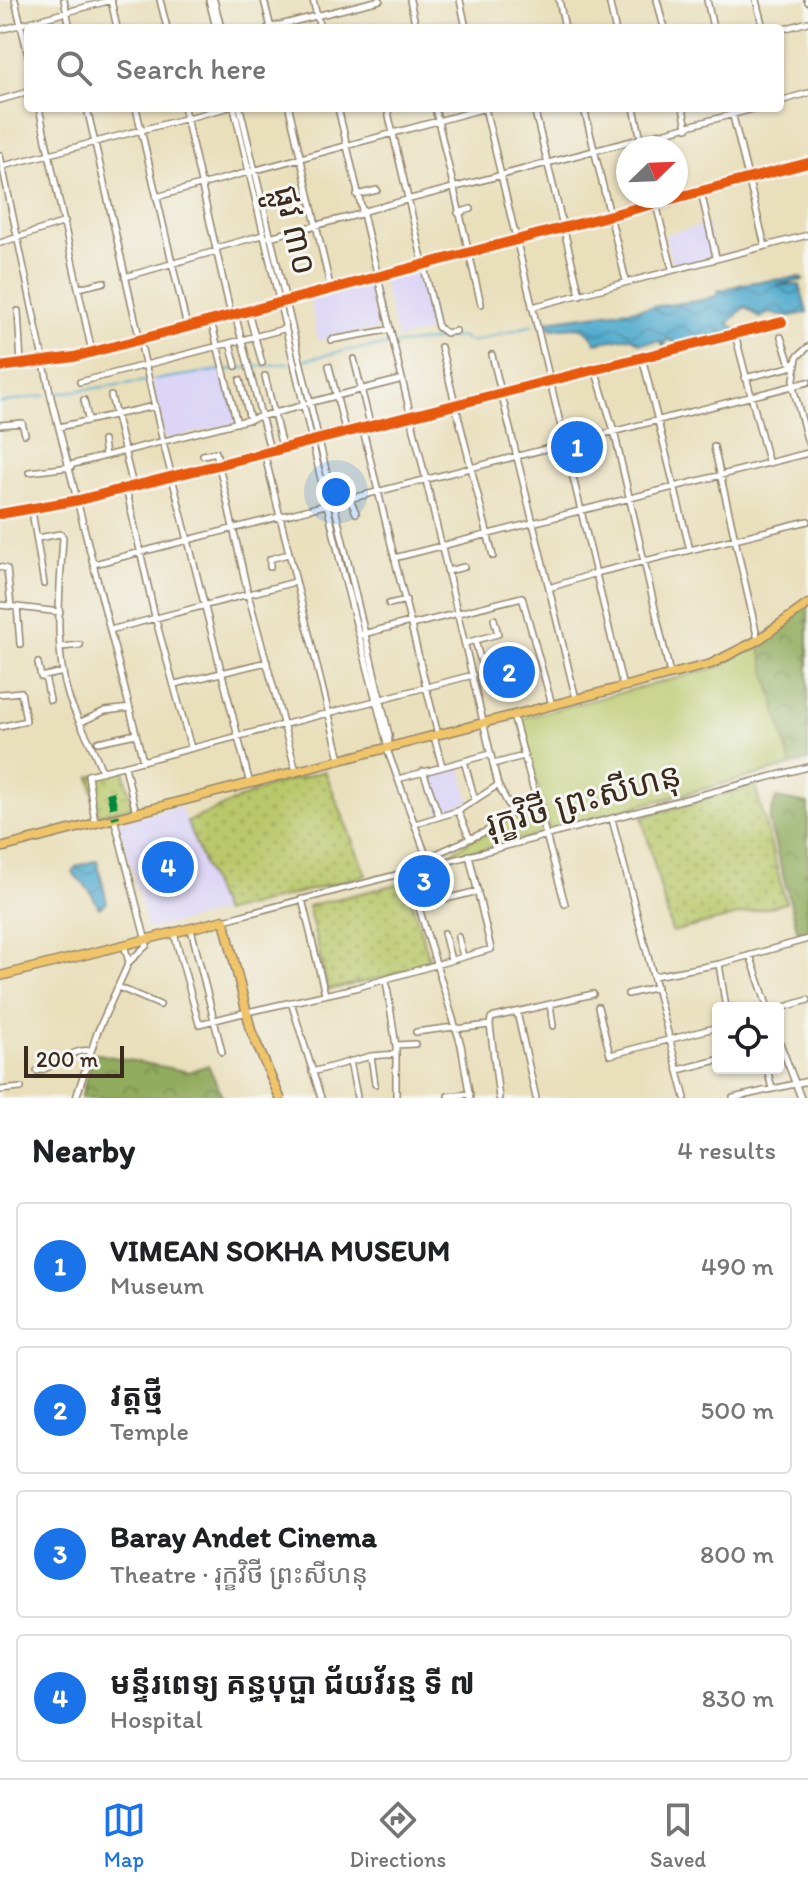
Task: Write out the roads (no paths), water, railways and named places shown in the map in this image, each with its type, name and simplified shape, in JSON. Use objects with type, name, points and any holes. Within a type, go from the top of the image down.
[{"type":"main road","points":[[0,848],[711,664],[758,640],[808,604]]},
{"type":"main road","points":[[222,921],[245,1013],[280,1098]]},
{"type":"main road","name":"រុក្ខវិថី ព្រះសីហនុ","points":[[0,976],[222,921]]},
{"type":"street","points":[[15,0],[24,37]]},
{"type":"street","points":[[64,0],[69,24]]},
{"type":"street","points":[[0,30],[112,0],[116,24]]},
{"type":"street","points":[[160,0],[166,24]]},
{"type":"street","points":[[212,0],[217,24]]},
{"type":"street","points":[[264,0],[269,24]]},
{"type":"street","points":[[313,0],[319,24]]},
{"type":"street","points":[[286,24],[362,2],[380,0]]},
{"type":"street","points":[[410,0],[415,24]]},
{"type":"street","points":[[460,0],[465,24]]},
{"type":"street","points":[[559,0],[564,24]]},
{"type":"street","points":[[609,0],[614,24]]},
{"type":"street","points":[[657,0],[663,24]]},
{"type":"street","points":[[707,0],[712,24]]},
{"type":"street","points":[[756,0],[762,24]]},
{"type":"street","points":[[784,29],[808,22]]},
{"type":"street","points":[[0,100],[24,93]]},
{"type":"street","points":[[784,100],[808,93]]},
{"type":"street","points":[[40,112],[92,352]]},
{"type":"street","points":[[88,112],[163,442],[250,784]]},
{"type":"street","points":[[137,112],[187,327]]},
{"type":"street","points":[[185,112],[216,249],[243,339],[279,518],[340,759]]},
{"type":"street","points":[[2,170],[49,153],[212,112]]},
{"type":"street","name":"ផ្លូវ ៣០","points":[[238,112],[280,302],[389,748],[430,866]]},
{"type":"street","points":[[290,112],[331,290]]},
{"type":"street","points":[[339,112],[399,380],[459,612],[490,754],[498,785],[513,813]]},
{"type":"street","points":[[388,112],[439,330],[451,334],[456,331]]},
{"type":"street","points":[[436,112],[481,304]]},
{"type":"street","points":[[156,197],[471,112]]},
{"type":"street","points":[[486,112],[623,687]]},
{"type":"street","points":[[535,112],[580,295]]},
{"type":"street","points":[[585,112],[626,281]]},
{"type":"street","points":[[635,112],[640,136]]},
{"type":"street","points":[[684,112],[687,128]]},
{"type":"street","points":[[732,112],[765,246]]},
{"type":"street","points":[[656,136],[743,112]]},
{"type":"street","points":[[125,277],[216,249],[297,231],[453,186],[616,146]]},
{"type":"street","points":[[0,155],[51,397],[143,761]]},
{"type":"street","points":[[688,195],[808,163]]},
{"type":"street","points":[[357,195],[377,190]]},
{"type":"street","points":[[701,192],[716,258]]},
{"type":"street","points":[[0,367],[92,352],[642,208]]},
{"type":"street","points":[[657,208],[672,268]]},
{"type":"street","points":[[458,213],[471,209]]},
{"type":"street","points":[[294,221],[297,231]]},
{"type":"street","points":[[0,243],[65,222]]},
{"type":"street","points":[[532,307],[808,235]]},
{"type":"street","points":[[79,288],[104,282]]},
{"type":"street","name":"ផ្លូវ ៣០","points":[[280,302],[284,329],[305,404]]},
{"type":"street","points":[[18,311],[21,364]]},
{"type":"street","points":[[248,311],[262,363]]},
{"type":"street","points":[[211,321],[237,423]]},
{"type":"street","points":[[0,514],[32,511],[79,500],[455,402],[782,322]]},
{"type":"street","points":[[80,382],[284,329]]},
{"type":"street","points":[[331,340],[388,330]]},
{"type":"street","points":[[735,334],[768,461]]},
{"type":"street","points":[[781,337],[789,361],[794,365]]},
{"type":"street","points":[[230,343],[236,366]]},
{"type":"street","points":[[441,347],[493,556]]},
{"type":"street","points":[[808,347],[802,350],[794,365],[793,387],[808,443]]},
{"type":"street","points":[[492,355],[576,699]]},
{"type":"street","points":[[642,357],[690,550]]},
{"type":"street","points":[[354,359],[370,424]]},
{"type":"street","points":[[745,378],[794,365]]},
{"type":"street","points":[[329,366],[345,430]]},
{"type":"street","points":[[595,369],[614,431],[670,674]]},
{"type":"street","points":[[265,376],[282,447]]},
{"type":"street","points":[[240,380],[250,420]]},
{"type":"street","points":[[29,472],[70,466],[399,380]]},
{"type":"street","points":[[94,564],[808,382]]},
{"type":"street","points":[[111,396],[155,617],[191,748]]},
{"type":"street","points":[[84,400],[88,419]]},
{"type":"street","points":[[59,427],[155,406]]},
{"type":"street","points":[[0,425],[22,423],[25,434]]},
{"type":"street","points":[[362,426],[406,600],[442,766]]},
{"type":"street","points":[[103,441],[105,456]]},
{"type":"street","points":[[714,447],[758,640]]},
{"type":"street","points":[[203,455],[216,452],[248,594],[297,772]]},
{"type":"street","points":[[394,558],[486,532],[808,453]]},
{"type":"street","points":[[350,499],[356,513]]},
{"type":"street","points":[[32,511],[44,584]]},
{"type":"street","points":[[549,588],[596,573],[808,521]]},
{"type":"street","points":[[38,538],[58,534],[63,537],[60,612],[63,672],[71,703],[102,772]]},
{"type":"street","points":[[270,567],[270,559],[288,554]]},
{"type":"street","points":[[0,567],[7,569],[20,644]]},
{"type":"street","points":[[448,571],[464,567]]},
{"type":"street","points":[[110,630],[295,582]]},
{"type":"street","points":[[361,635],[522,597],[552,705]]},
{"type":"street","points":[[389,604],[406,600]]},
{"type":"street","points":[[0,605],[60,612]]},
{"type":"street","points":[[465,643],[498,634],[494,619]]},
{"type":"street","points":[[475,640],[485,678]]},
{"type":"street","points":[[61,647],[80,645]]},
{"type":"street","points":[[175,684],[219,671],[267,662]]},
{"type":"street","points":[[38,663],[40,676],[63,672]]},
{"type":"street","points":[[95,823],[86,780],[88,775],[473,675]]},
{"type":"street","points":[[45,676],[50,700]]},
{"type":"street","points":[[0,694],[21,692],[26,721],[0,727]]},
{"type":"street","points":[[81,722],[105,711],[130,708]]},
{"type":"street","points":[[513,715],[565,904]]},
{"type":"street","points":[[98,742],[136,734]]},
{"type":"street","points":[[398,779],[490,754]]},
{"type":"street","points":[[493,764],[524,756]]},
{"type":"street","points":[[464,761],[475,800]]},
{"type":"street","points":[[125,766],[136,813]]},
{"type":"street","name":"រុក្ខវិថី ព្រះសីហនុ","points":[[222,921],[808,767]]},
{"type":"street","points":[[423,771],[439,816]]},
{"type":"street","points":[[415,824],[458,811],[498,785]]},
{"type":"street","points":[[448,1096],[470,1096],[454,1028],[408,872],[427,858],[470,839],[534,796]]},
{"type":"street","points":[[458,811],[470,839]]},
{"type":"street","points":[[76,1098],[91,1051],[129,962],[144,949],[146,939],[114,818]]},
{"type":"street","points":[[612,819],[685,1098]]},
{"type":"street","points":[[174,932],[199,1024],[386,980],[491,948],[469,855]]},
{"type":"street","points":[[418,906],[478,891]]},
{"type":"street","points":[[302,899],[325,994]]},
{"type":"street","points":[[191,928],[222,1052]]},
{"type":"street","points":[[444,933],[451,960]]},
{"type":"street","points":[[458,937],[463,956]]},
{"type":"street","points":[[654,976],[719,964],[808,939]]},
{"type":"street","points":[[124,945],[129,962]]},
{"type":"street","points":[[750,955],[766,1002]]},
{"type":"street","points":[[719,964],[725,1002]]},
{"type":"street","points":[[386,980],[396,1045],[396,1098]]},
{"type":"street","points":[[118,987],[160,1005]]},
{"type":"street","points":[[628,994],[657,987]]},
{"type":"street","points":[[499,1098],[490,1018],[593,994]]},
{"type":"street","points":[[784,1007],[808,1000]]},
{"type":"street","points":[[291,1002],[321,1098]]},
{"type":"street","points":[[550,1004],[553,1026]]},
{"type":"street","points":[[598,1007],[610,1055],[712,1029]]},
{"type":"street","points":[[517,1012],[536,1098]]},
{"type":"street","points":[[416,1032],[490,1025]]},
{"type":"street","points":[[396,1045],[415,1044]]},
{"type":"street","points":[[37,1071],[51,1068],[72,1053],[91,1051]]},
{"type":"street","points":[[312,1072],[371,1056],[396,1054]]},
{"type":"street","points":[[784,1055],[801,1098]]},
{"type":"street","points":[[371,1056],[375,1084]]},
{"type":"street","points":[[350,1061],[357,1097]]},
{"type":"street","points":[[678,1070],[712,1062]]},
{"type":"street","points":[[768,1074],[772,1089]]},
{"type":"street","points":[[733,1098],[808,1081]]},
{"type":"street","points":[[0,1090],[21,1088]]},
{"type":"water","points":[[800,277],[803,280],[776,285],[800,285],[807,313],[786,317],[769,313],[760,318],[745,307],[728,323],[738,330],[678,344],[667,339],[664,348],[661,341],[640,343],[630,337],[596,343],[588,331],[572,327],[551,329],[547,321],[703,300],[718,295],[717,291],[747,283]]},
{"type":"water","points":[[97,860],[107,902],[99,908],[90,891],[73,873],[77,866]]},
{"type":"waterway","points":[[539,323],[549,323]]},
{"type":"waterway","points":[[304,360],[347,350],[461,337],[471,342],[533,325]]},
{"type":"waterway","points":[[227,370],[289,363]]},
{"type":"waterway","points":[[153,380],[221,370]]},
{"type":"waterway","points":[[53,394],[146,381]]},
{"type":"waterway","points":[[0,403],[47,395]]},
{"type":"place","name":"VIMEAN SOKHA MUSEUM","points":[[577,447]]},
{"type":"place","name":"វត្តថ្មី","points":[[509,672]]},
{"type":"place","name":"មន្ទីរពេទ្យ គន្ធបុប្ផា ជ័យវ័រន្ម ទី ៧","points":[[168,867]]},
{"type":"place","name":"Baray Andet Cinema","points":[[424,881]]}]
